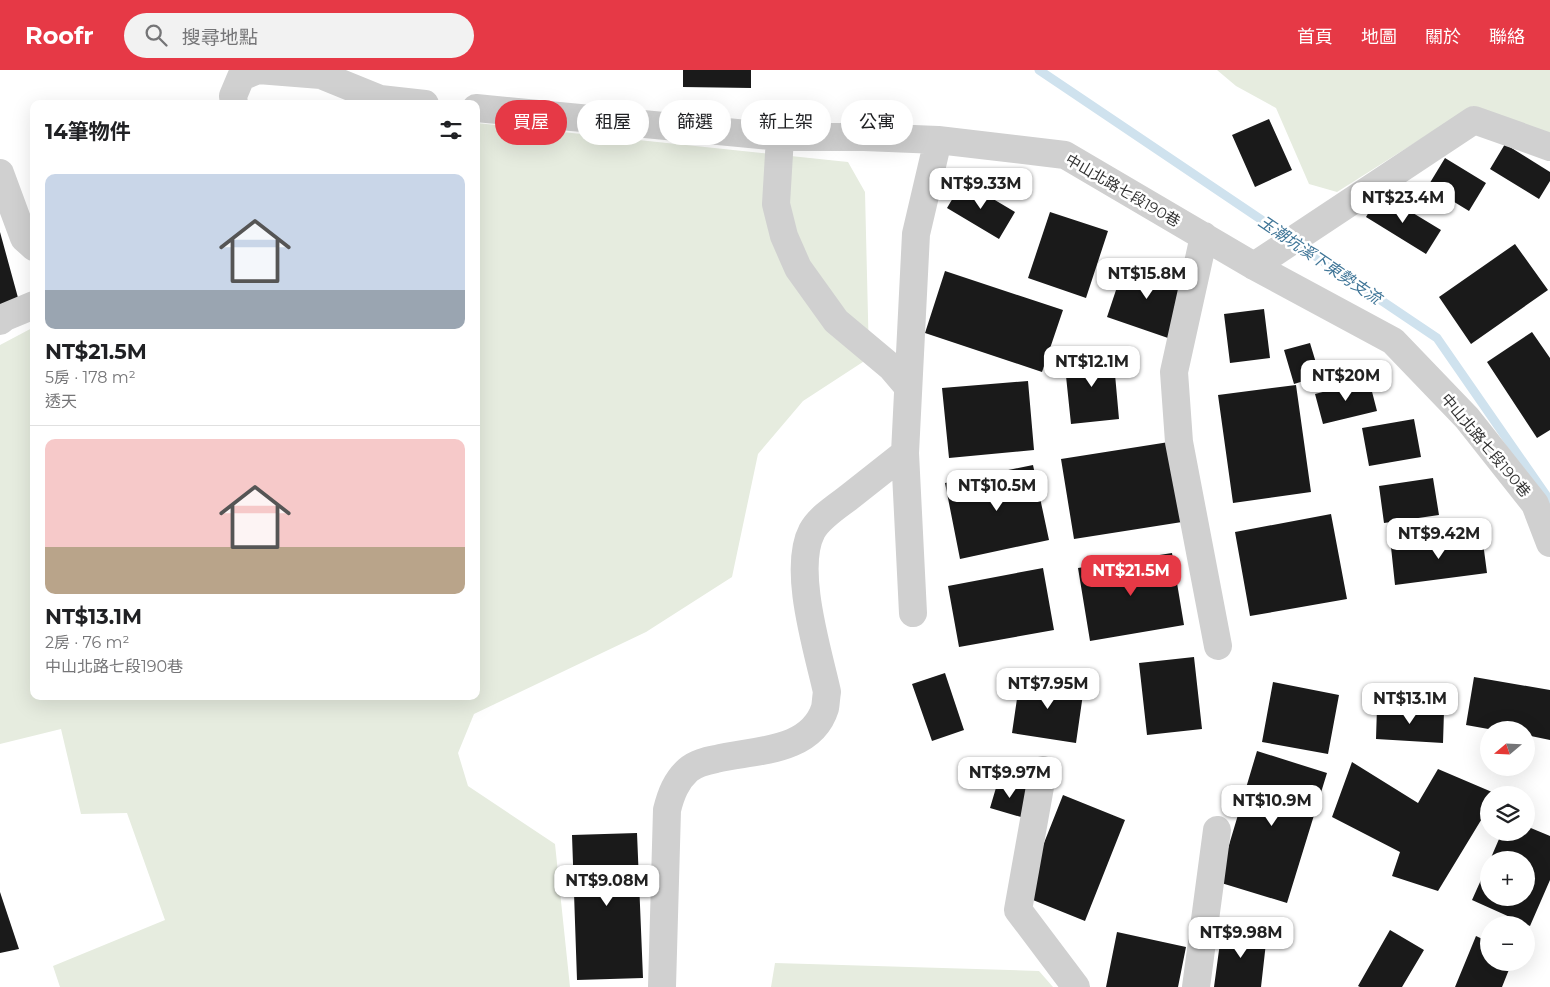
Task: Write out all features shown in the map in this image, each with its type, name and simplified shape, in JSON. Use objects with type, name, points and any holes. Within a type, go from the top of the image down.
[{"type":"street","points":[[234,100],[233,96],[241,77],[258,70],[320,75],[380,99],[389,100]]},
{"type":"street","name":"中山北路七段190巷","points":[[480,108],[741,132]]},
{"type":"street","points":[[1254,266],[1474,120],[1550,147]]},
{"type":"street","name":"中山北路七段190巷","points":[[831,137],[938,140],[1065,155],[1254,266],[1392,341],[1543,496],[1550,543]]},
{"type":"street","points":[[913,613],[905,453],[916,234],[938,140]]},
{"type":"street","points":[[779,145],[776,204],[784,236],[798,268],[836,321],[891,367],[908,387]]},
{"type":"street","points":[[0,173],[24,238],[30,243]]},
{"type":"street","points":[[1204,236],[1174,372],[1179,442],[1218,646]]},
{"type":"street","points":[[0,321],[30,307]]},
{"type":"street","points":[[662,987],[666,810],[672,791],[681,778],[697,764],[771,749],[801,738],[810,731],[818,720],[825,708],[827,692],[806,597],[805,549],[812,530],[828,514],[905,453]]},
{"type":"street","points":[[1043,770],[1018,910],[1076,987]]},
{"type":"street","points":[[1196,987],[1217,830]]},
{"type":"shaded area","points":[[1217,70],[1550,70],[1550,136],[1473,106],[1337,192],[1309,184],[1276,108],[1236,86]]},
{"type":"shaded area","points":[[480,123],[495,125],[495,145],[567,145],[567,133],[577,134],[577,145],[649,145],[649,141],[659,142],[659,145],[686,145],[848,162],[865,192],[869,358],[803,401],[758,454],[732,577],[646,632],[474,714],[458,753],[468,786],[555,844],[570,987],[60,987],[53,966],[165,920],[127,813],[81,814],[61,729],[0,744],[0,345],[30,329],[30,700],[480,700]]},
{"type":"shaded area","points":[[775,963],[1039,971],[1053,987],[771,987]]},
{"type":"building","points":[[683,70],[751,70],[751,88],[683,87]]},
{"type":"building","points":[[1269,119],[1292,170],[1255,187],[1232,135]]},
{"type":"building","points":[[1505,144],[1550,172],[1550,181],[1539,199],[1490,169]]},
{"type":"building","points":[[1445,158],[1486,183],[1469,211],[1428,186]]},
{"type":"building","points":[[963,181],[1015,212],[999,239],[947,208]]},
{"type":"building","points":[[1380,193],[1441,230],[1426,254],[1366,217]]},
{"type":"building","points":[[1050,212],[1108,231],[1086,298],[1028,278]]},
{"type":"building","points":[[0,232],[20,305],[0,311]]},
{"type":"building","points":[[1515,244],[1548,290],[1471,344],[1439,297]]},
{"type":"building","points":[[1125,263],[1186,283],[1168,338],[1107,317]]},
{"type":"building","points":[[945,271],[1063,310],[1042,372],[925,333]]},
{"type":"building","points":[[1264,309],[1270,358],[1230,363],[1224,314]]},
{"type":"building","points":[[1532,332],[1550,358],[1550,430],[1537,438],[1487,362]]},
{"type":"building","points":[[1310,343],[1320,376],[1294,384],[1284,350]]},
{"type":"building","points":[[1113,352],[1119,419],[1071,424],[1064,357]]},
{"type":"building","points":[[1369,380],[1377,411],[1323,424],[1315,394]]},
{"type":"building","points":[[1028,381],[1034,450],[949,458],[942,388]]},
{"type":"building","points":[[1296,385],[1311,492],[1233,503],[1218,395]]},
{"type":"building","points":[[1414,419],[1421,457],[1369,466],[1362,428]]},
{"type":"building","points":[[1169,442],[1182,522],[1074,539],[1061,459]]},
{"type":"building","points":[[1033,465],[1049,540],[960,559],[945,483]]},
{"type":"building","points":[[1433,478],[1439,515],[1384,523],[1379,486]]},
{"type":"building","points":[[1331,514],[1347,599],[1250,616],[1235,532]]},
{"type":"building","points":[[1482,535],[1487,573],[1395,585],[1391,547]]},
{"type":"building","points":[[1172,553],[1184,625],[1090,641],[1078,568]]},
{"type":"building","points":[[1043,568],[1054,630],[959,647],[948,586]]},
{"type":"building","points":[[1194,657],[1202,729],[1147,735],[1139,663]]},
{"type":"building","points":[[945,673],[964,730],[932,741],[912,684]]},
{"type":"building","points":[[1474,677],[1550,690],[1550,740],[1535,737],[1535,721],[1480,721],[1480,728],[1466,725]]},
{"type":"building","points":[[1020,678],[1084,687],[1076,743],[1012,733]]},
{"type":"building","points":[[1273,682],[1339,695],[1328,754],[1262,742]]},
{"type":"building","points":[[1377,707],[1444,711],[1443,743],[1376,739]]},
{"type":"building","points":[[1257,751],[1327,773],[1287,903],[1218,882]]},
{"type":"building","points":[[1352,762],[1418,803],[1438,769],[1480,787],[1480,822],[1438,891],[1392,876],[1400,852],[1332,817]]},
{"type":"building","points":[[998,781],[1029,790],[1021,817],[990,808]]},
{"type":"building","points":[[1063,795],[1125,820],[1085,921],[1023,896]]},
{"type":"building","points":[[1535,830],[1550,836],[1550,880],[1534,916],[1508,916],[1485,906],[1535,906],[1535,851],[1494,851],[1498,841],[1535,841]]},
{"type":"building","points":[[637,833],[643,978],[577,980],[572,835]]},
{"type":"building","points":[[1480,882],[1480,904],[1472,900]]},
{"type":"building","points":[[0,892],[19,949],[0,953]]},
{"type":"building","points":[[1222,928],[1267,934],[1261,987],[1214,987]]},
{"type":"building","points":[[1390,930],[1424,950],[1402,987],[1358,986]]},
{"type":"building","points":[[1117,932],[1186,947],[1178,987],[1106,987]]},
{"type":"building","points":[[1476,936],[1480,938],[1480,971],[1508,971],[1502,987],[1455,987]]},
{"type":"waterway","name":"玉潮坑溪下東勢支流","points":[[1039,70],[1437,338],[1550,501]]}]
